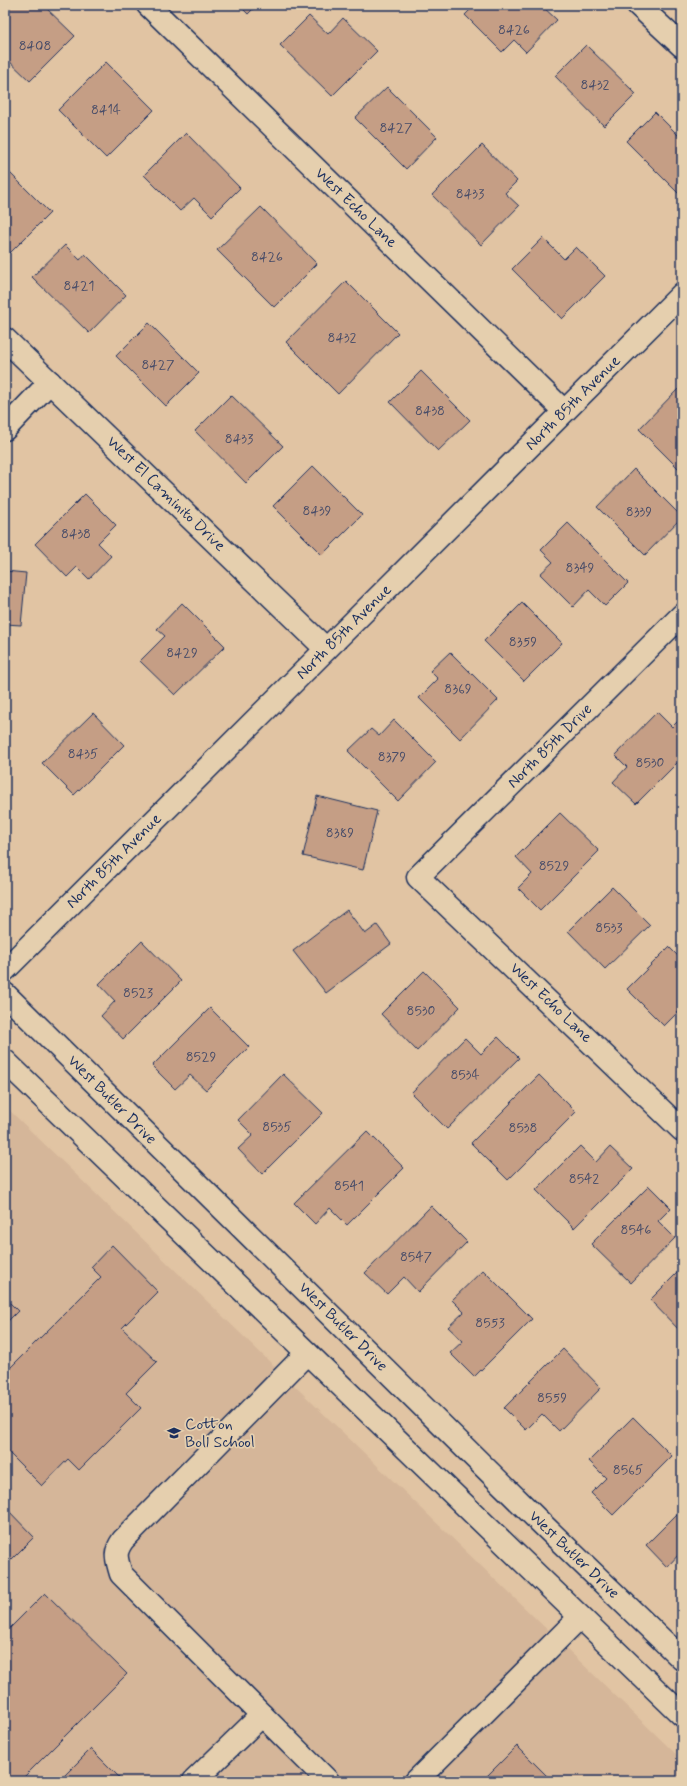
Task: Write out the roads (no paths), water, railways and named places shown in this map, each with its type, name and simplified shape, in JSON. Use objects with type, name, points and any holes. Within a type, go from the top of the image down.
[{"type":"street","name":"West Echo Lane","points":[[148,5],[564,411]]},
{"type":"street","points":[[638,5],[682,46]]},
{"type":"street","name":"North 85th Avenue","points":[[5,970],[682,294]]},
{"type":"street","name":"West El Caminito Drive","points":[[5,339],[326,649]]},
{"type":"street","points":[[5,429],[50,382]]},
{"type":"street","name":"North 85th Drive","points":[[418,877],[682,617]]},
{"type":"street","name":"West Echo Lane","points":[[418,877],[682,1130]]},
{"type":"street","name":"West Butler Drive","points":[[5,994],[539,1521],[682,1659]]},
{"type":"street","points":[[5,1061],[682,1716]]},
{"type":"street","points":[[307,1353],[123,1540],[117,1549],[116,1555],[122,1574],[328,1781]]},
{"type":"street","points":[[416,1781],[580,1617]]},
{"type":"street","points":[[194,1781],[262,1715]]},
{"type":"place","name":"Cotton Boll School","points":[[174,1433]]}]
